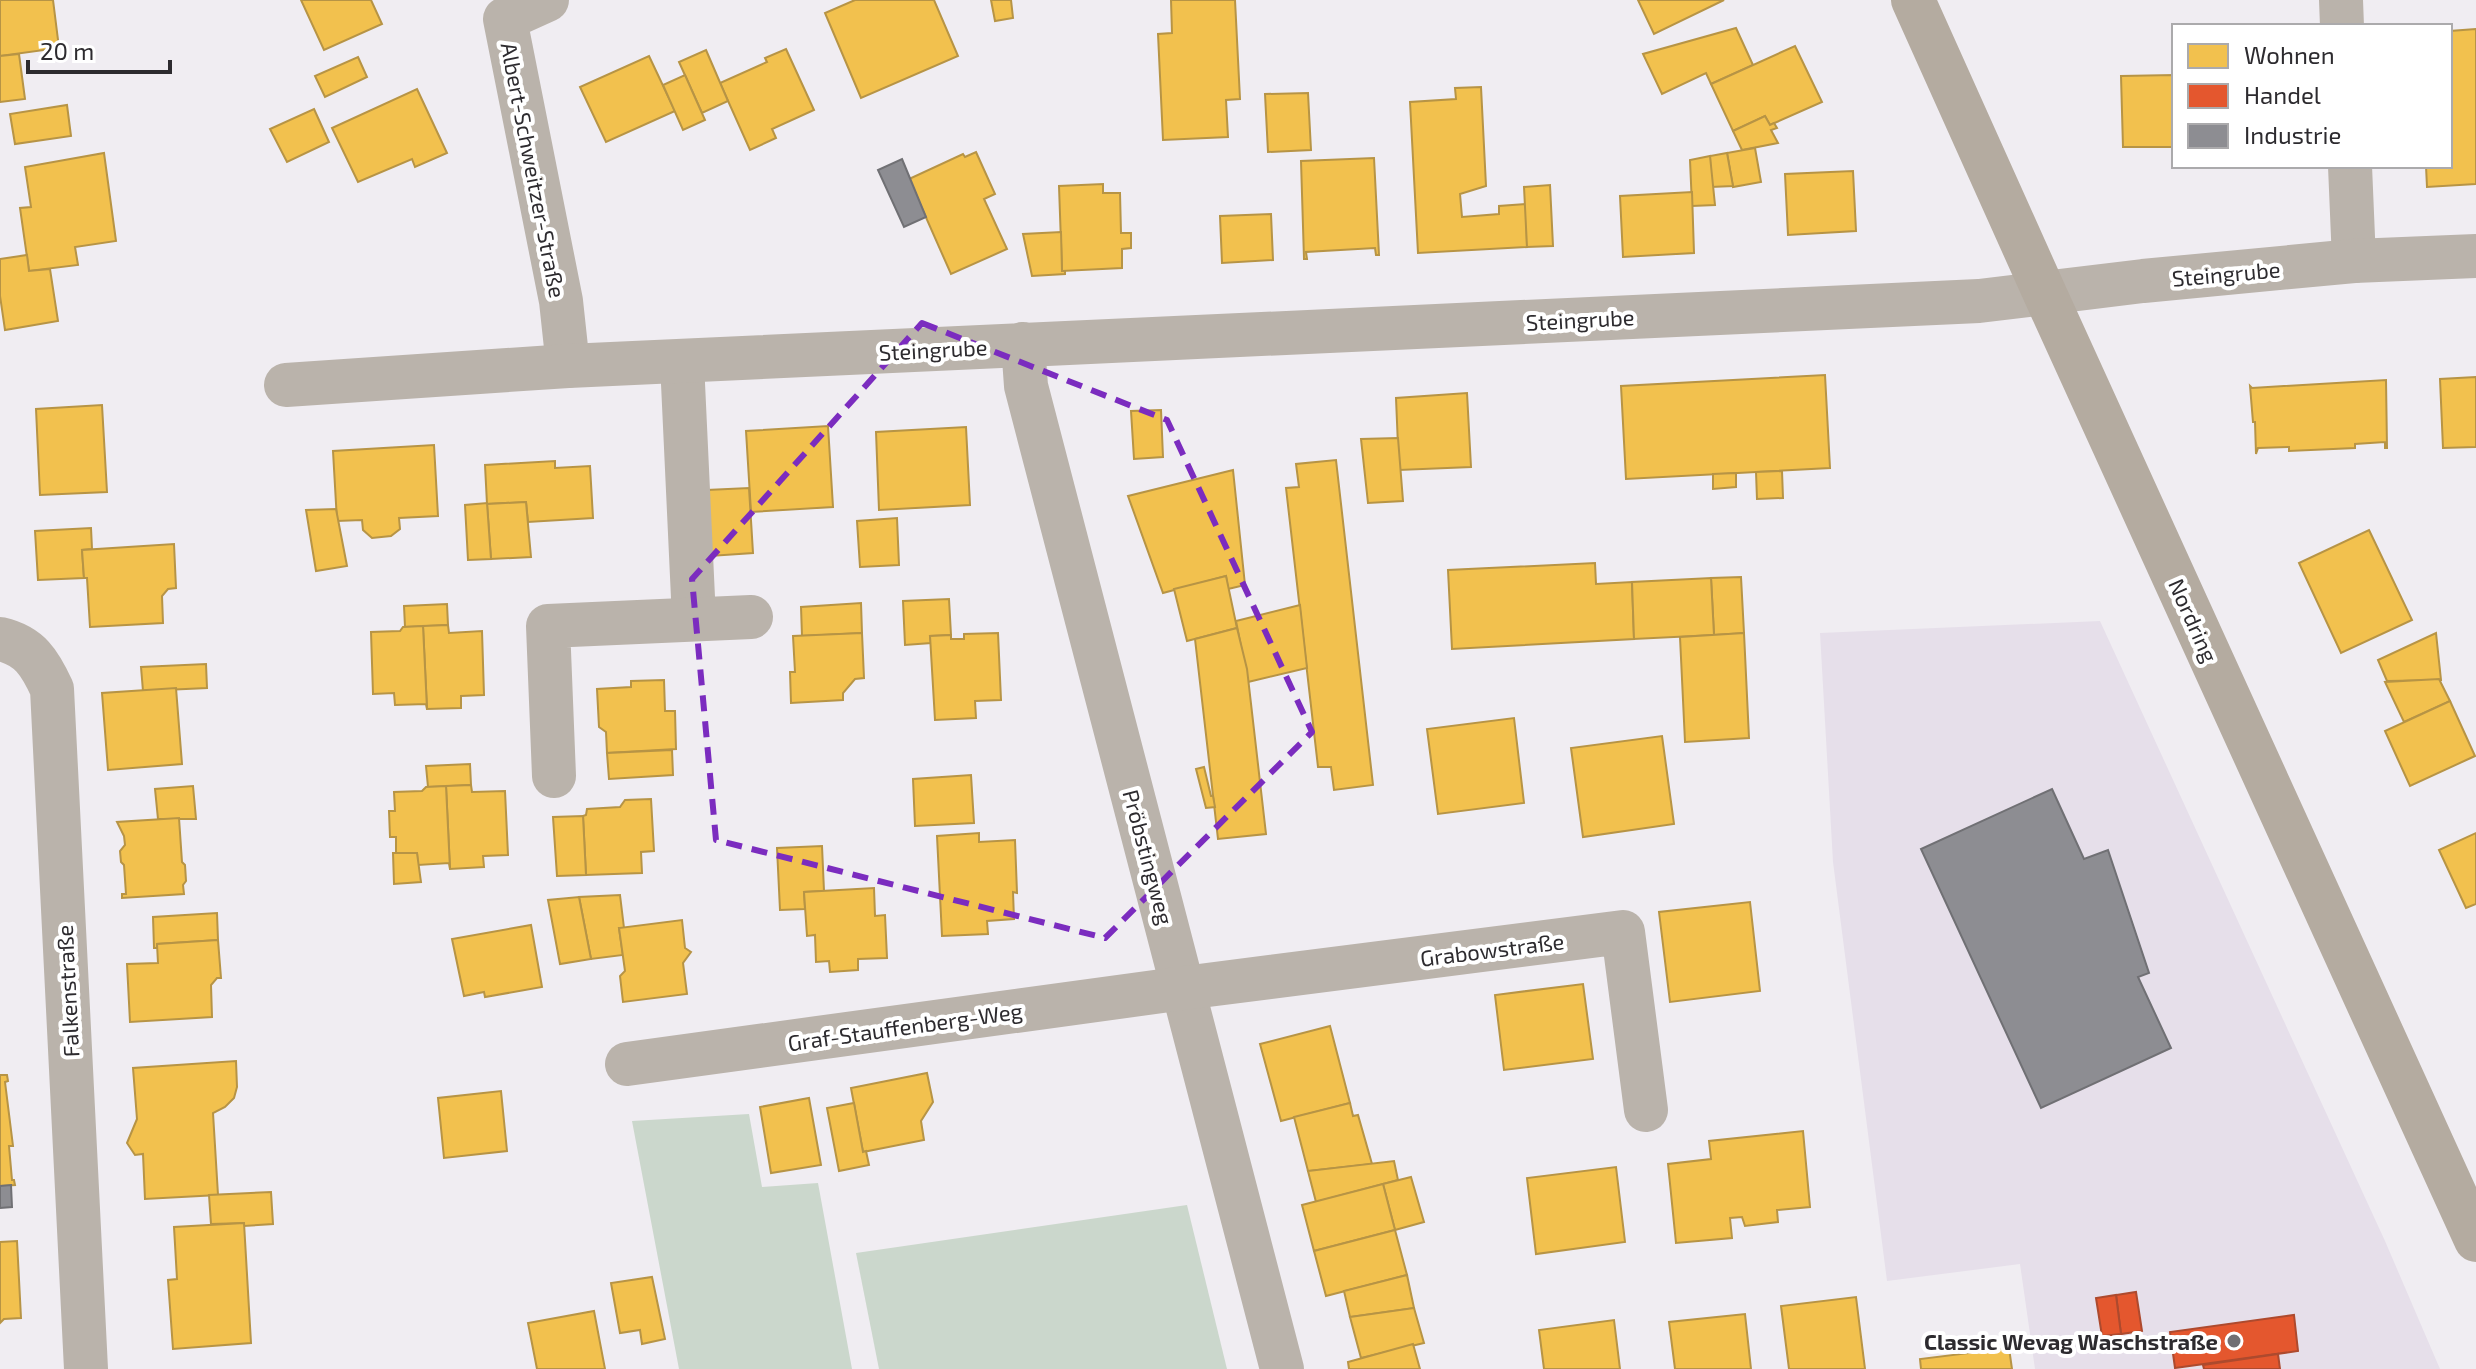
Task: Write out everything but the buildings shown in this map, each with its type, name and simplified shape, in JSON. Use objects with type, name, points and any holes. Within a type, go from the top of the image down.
[{"type":"main road","name":"Nordring","points":[[1913,0],[2476,1240]]},
{"type":"street","name":"Albert-Schweitzer-Straße","points":[[547,0],[505,19],[561,301],[568,366]]},
{"type":"street","points":[[2341,0],[2342,24]]},
{"type":"street","points":[[2350,168],[2354,261]]},
{"type":"street","name":"Steingrube","points":[[286,385],[568,366],[1979,301],[2143,281],[2354,261],[2476,256]]},
{"type":"street","name":"Pröbstingweg","points":[[1023,344],[1026,386],[1282,1369]]},
{"type":"street","points":[[682,362],[694,619]]},
{"type":"street","points":[[554,776],[548,626],[751,617]]},
{"type":"street","name":"Falkenstraße","points":[[0,639],[12,642],[39,661],[52,689],[86,1369]]},
{"type":"street","name":"Grabowstraße","points":[[1184,988],[1623,932],[1646,1110]]},
{"type":"street","name":"Graf-Stauffenberg-Weg","points":[[627,1064],[1184,988]]},
{"type":"highlighted area","points":[[922,323],[1167,420],[1312,732],[1105,938],[716,840],[692,579]]},
{"type":"shaded area","points":[[2100,621],[2385,1241],[2440,1369],[2035,1369],[2020,1264],[1887,1281],[1833,862],[1820,633]]},
{"type":"shaded area","points":[[749,1114],[762,1187],[818,1183],[852,1369],[679,1369],[632,1121]]},
{"type":"shaded area","points":[[1187,1205],[1227,1369],[879,1369],[856,1253]]},
{"type":"place","name":"Classic Wevag Waschstraße","points":[[2234,1341]]}]
